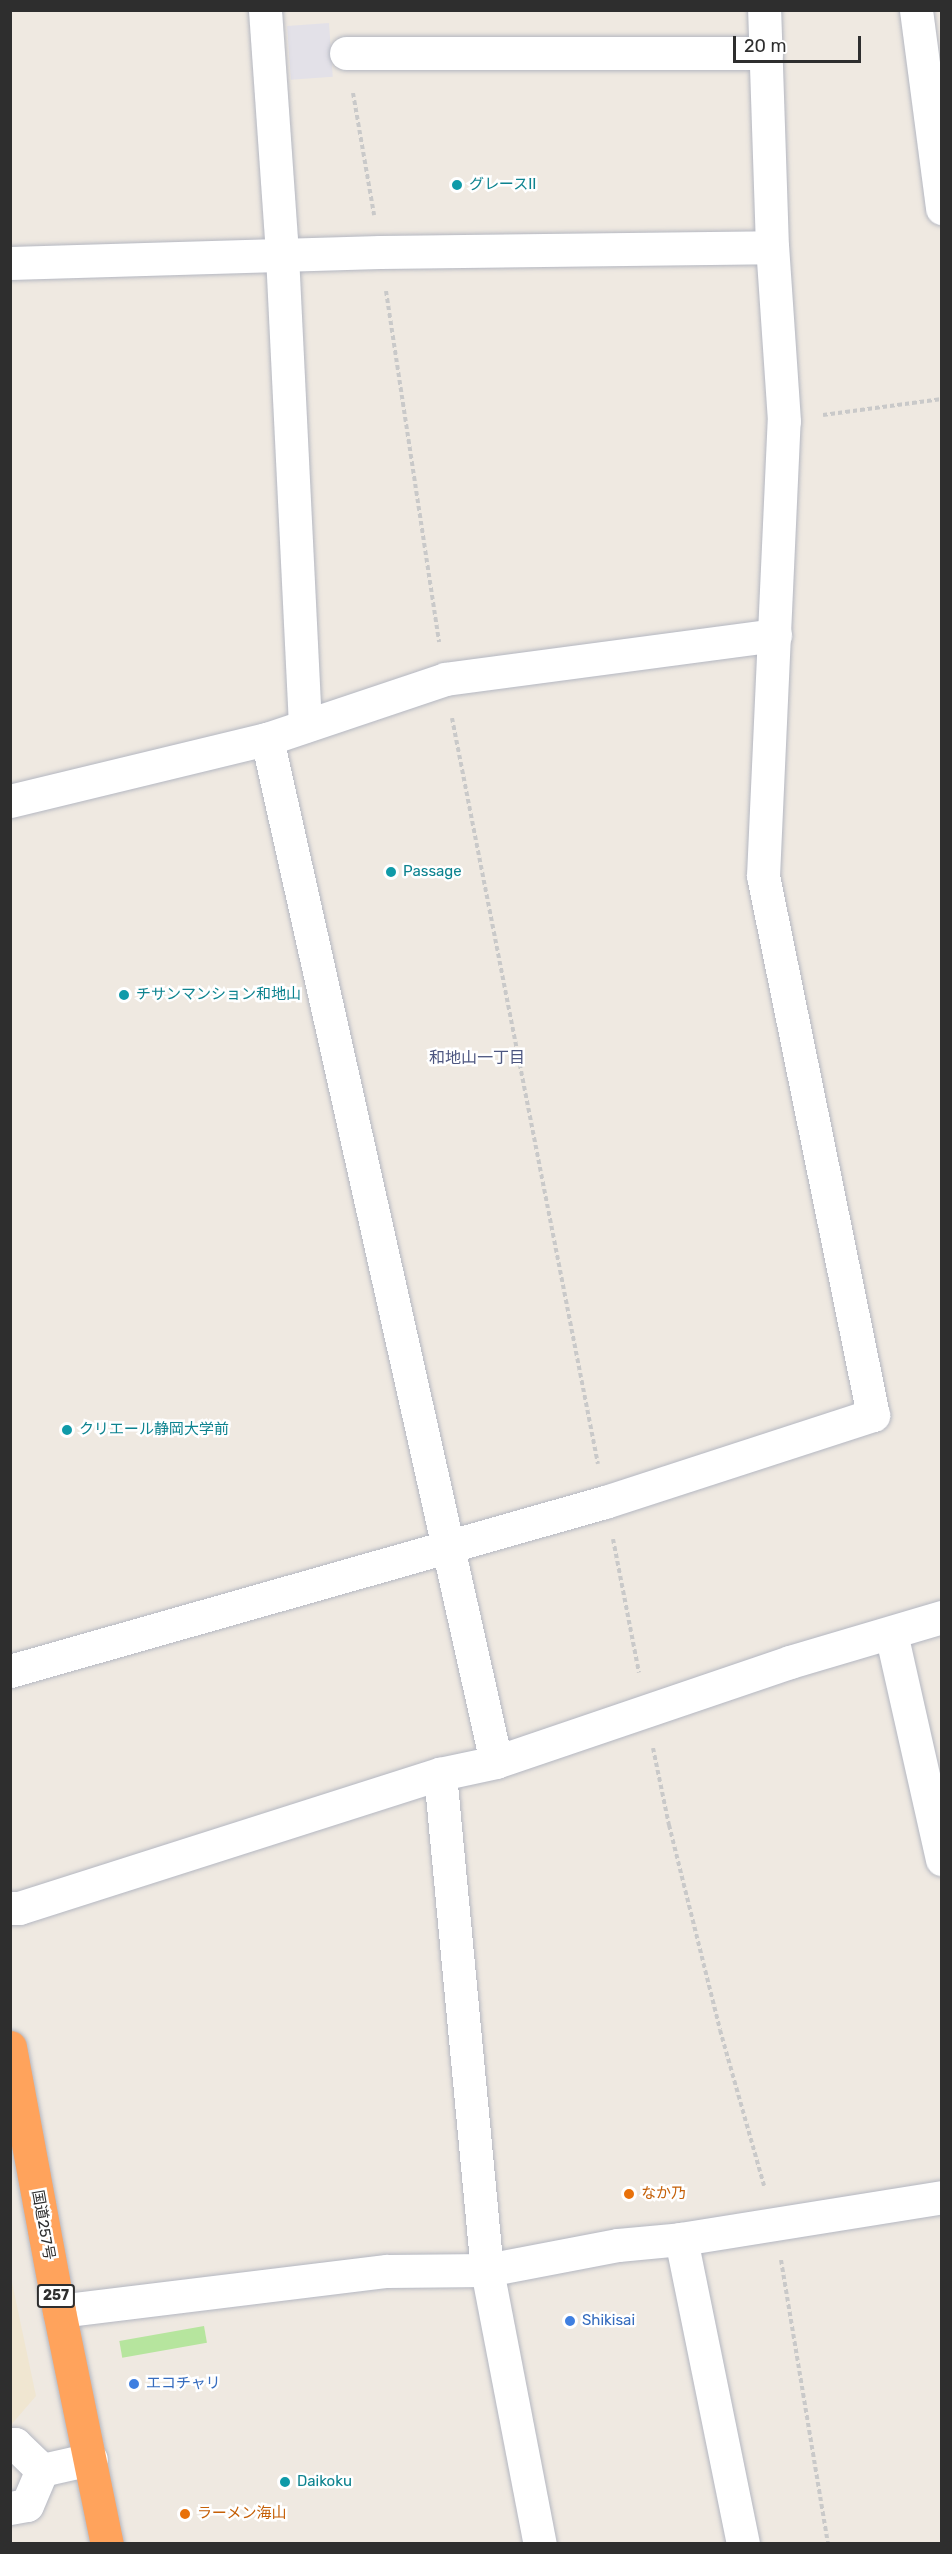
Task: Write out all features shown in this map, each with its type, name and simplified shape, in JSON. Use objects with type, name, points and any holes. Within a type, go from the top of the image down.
[{"type":"highway","name":"国道257号","points":[[10,2047],[59,2311],[107,2544]]},
{"type":"street","points":[[265,10],[282,255],[305,725]]},
{"type":"street","points":[[10,1671],[605,1502],[873,1415],[763,876],[784,421],[772,247],[764,10]]},
{"type":"street","points":[[916,10],[942,208]]},
{"type":"street","points":[[346,53],[766,53]]},
{"type":"street","points":[[10,262],[380,252],[772,247]]},
{"type":"street","points":[[10,801],[267,739],[445,680],[775,635]]},
{"type":"street","points":[[267,739],[496,1762]]},
{"type":"street","points":[[10,1908],[19,1908],[440,1774],[496,1762],[790,1662],[942,1617]]},
{"type":"street","points":[[891,1633],[942,1859]]},
{"type":"street","points":[[440,1774],[487,2270],[540,2544]]},
{"type":"street","points":[[59,2311],[387,2271],[487,2270],[618,2245],[681,2239],[942,2197]]},
{"type":"street","points":[[681,2239],[743,2544]]},
{"type":"street","points":[[10,2444],[15,2444],[42,2470]]},
{"type":"street","points":[[42,2470],[91,2459]]},
{"type":"street","points":[[10,2508],[27,2505],[42,2470]]},
{"type":"path","points":[[346,53],[380,252],[445,680],[605,1502],[632,1628],[645,1713],[669,1825],[712,1996],[775,2225],[828,2544]]},
{"type":"path","points":[[784,421],[942,399]]},
{"type":"shaded area","points":[[329,23],[333,77],[291,80],[287,26]]},
{"type":"shaded area","points":[[10,2273],[36,2396],[11,2425],[10,2425]]},
{"type":"green space","points":[[204,2326],[207,2343],[122,2358],[119,2341]]},
{"type":"place","name":"グレースII","points":[[457,185]]},
{"type":"place","name":"Passage","points":[[391,872]]},
{"type":"place","name":"チサンマンション和地山","points":[[124,995]]},
{"type":"place","name":"クリエール静岡大学前","points":[[67,1430]]},
{"type":"place","name":"なか乃","points":[[629,2194]]},
{"type":"place","name":"Shikisai","points":[[570,2321]]},
{"type":"place","name":"エコチャリ","points":[[134,2384]]},
{"type":"place","name":"Daikoku","points":[[285,2482]]},
{"type":"place","name":"ラーメン海山","points":[[185,2514]]},
{"type":"district","name":"和地山一丁目","points":[[477,1058]]}]
